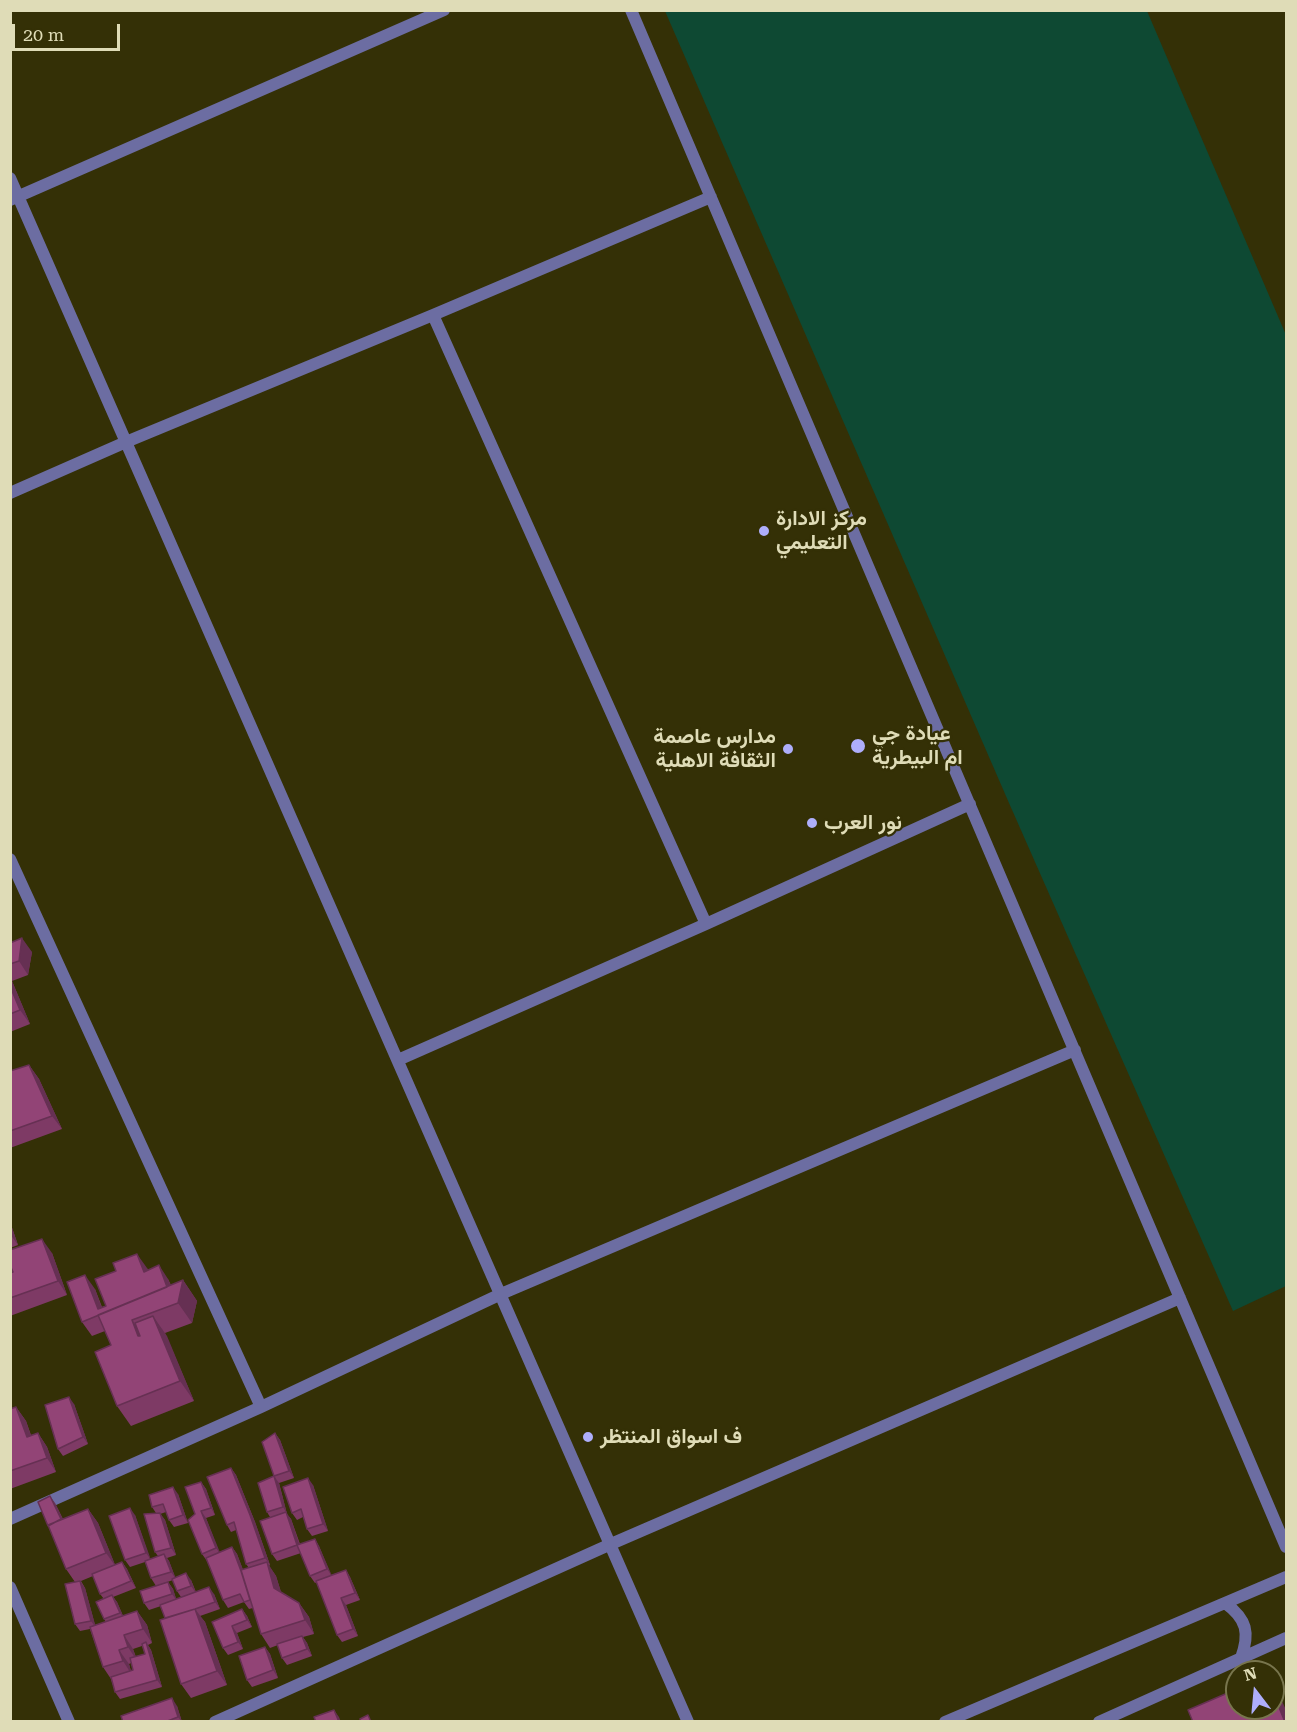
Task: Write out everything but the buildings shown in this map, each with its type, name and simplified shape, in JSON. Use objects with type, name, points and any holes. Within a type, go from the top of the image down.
[{"type":"street","points":[[15,198],[444,10]]},
{"type":"street","points":[[632,10],[1287,1547]]},
{"type":"street","points":[[10,178],[15,198],[126,442],[688,1722]]},
{"type":"street","points":[[10,493],[126,442],[434,315],[711,197]]},
{"type":"street","points":[[434,315],[706,924]]},
{"type":"street","points":[[398,1060],[970,804]]},
{"type":"street","points":[[10,859],[261,1407]]},
{"type":"street","points":[[10,1519],[261,1407],[501,1294],[1075,1050]]},
{"type":"street","points":[[215,1722],[611,1545],[1180,1298]]},
{"type":"street","points":[[945,1722],[1287,1577]]},
{"type":"street","points":[[10,1587],[69,1722]]},
{"type":"street","points":[[1225,1603],[1237,1612],[1245,1626],[1247,1642],[1241,1658]]},
{"type":"street","points":[[1099,1722],[1287,1638]]},
{"type":"green space","points":[[665,11],[1147,11],[1286,335],[1286,1286],[1233,1311],[1009,803]]},
{"type":"place","name":"مركز الادارة التعليمي","points":[[764,531]]},
{"type":"place","name":"عيادة جي ام البيطرية","points":[[858,746]]},
{"type":"place","name":"مدارس عاصمة الثقافة الاهلية","points":[[788,749]]},
{"type":"place","name":"نور العرب","points":[[812,823]]},
{"type":"place","name":"ف اسواق المنتظر","points":[[588,1437]]}]
